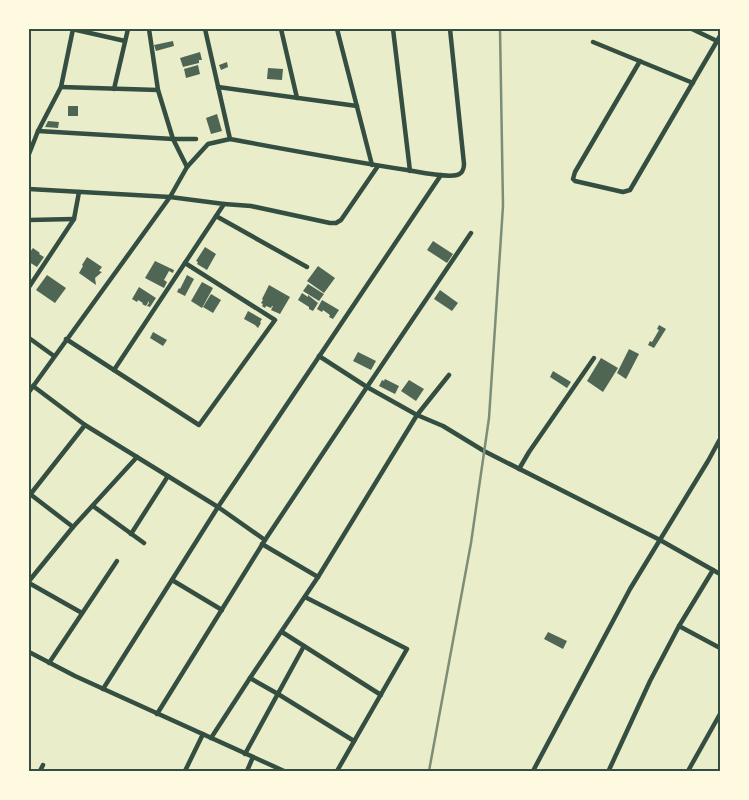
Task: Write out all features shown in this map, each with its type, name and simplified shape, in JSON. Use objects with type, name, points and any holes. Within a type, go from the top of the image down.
[{"type":"street","points":[[29,154],[38,131],[61,87],[72,29],[126,41]]},
{"type":"street","points":[[114,90],[128,29]]},
{"type":"street","points":[[149,29],[158,90],[173,139],[187,167]]},
{"type":"street","points":[[204,29],[230,138]]},
{"type":"street","points":[[281,29],[297,98]]},
{"type":"street","points":[[337,29],[372,165]]},
{"type":"street","points":[[393,29],[410,171]]},
{"type":"street","points":[[29,392],[170,196],[187,167],[208,144],[230,138],[378,166],[441,175],[452,176],[460,174],[464,164],[450,29]]},
{"type":"street","points":[[640,62],[575,172],[573,179],[577,182],[623,192],[630,190],[719,38],[692,29]]},
{"type":"street","points":[[593,42],[692,84]]},
{"type":"street","points":[[61,87],[158,90]]},
{"type":"street","points":[[218,87],[357,106]]},
{"type":"street","points":[[38,131],[196,139]]},
{"type":"street","points":[[29,189],[170,196],[251,206],[336,223],[341,220],[378,166]]},
{"type":"street","points":[[103,689],[218,507],[441,175]]},
{"type":"street","points":[[29,287],[74,219],[80,192]]},
{"type":"street","points":[[114,370],[224,204]]},
{"type":"street","points":[[216,216],[307,267]]},
{"type":"street","points":[[29,220],[74,219]]},
{"type":"street","points":[[157,714],[264,542],[366,387],[471,233]]},
{"type":"street","points":[[66,339],[199,425],[275,320],[185,263]]},
{"type":"street","points":[[29,338],[54,356]]},
{"type":"street","points":[[319,356],[366,387],[417,415],[443,426],[484,451],[660,540],[720,574]]},
{"type":"street","points":[[519,469],[594,358]]},
{"type":"street","points":[[211,738],[318,577],[417,415],[449,375]]},
{"type":"street","points":[[33,386],[85,425],[218,507],[264,542],[318,577]]},
{"type":"street","points":[[73,527],[29,495],[85,425]]},
{"type":"street","points":[[533,771],[630,589],[719,446],[720,439]]},
{"type":"street","points":[[82,613],[29,582],[73,527],[137,457]]},
{"type":"street","points":[[131,534],[168,476]]},
{"type":"street","points":[[93,506],[144,543]]},
{"type":"street","points":[[50,663],[118,561]]},
{"type":"street","points":[[609,771],[650,681],[678,626],[713,570]]},
{"type":"street","points":[[172,580],[222,610]]},
{"type":"street","points":[[305,597],[407,649],[337,771]]},
{"type":"street","points":[[678,626],[720,648]]},
{"type":"street","points":[[282,632],[380,695]]},
{"type":"street","points":[[245,754],[304,646]]},
{"type":"street","points":[[29,654],[284,771]]},
{"type":"street","points":[[250,678],[354,741]]},
{"type":"street","points":[[688,771],[720,714]]},
{"type":"street","points":[[185,771],[203,734]]},
{"type":"street","points":[[247,771],[253,757]]},
{"type":"street","points":[[40,771],[43,765]]},
{"type":"building","points":[[173,41],[174,46],[156,51],[154,45]]},
{"type":"building","points":[[200,52],[202,60],[199,60],[199,63],[183,67],[180,58]]},
{"type":"building","points":[[227,62],[228,67],[221,70],[219,65]]},
{"type":"building","points":[[198,65],[200,74],[186,78],[184,69]]},
{"type":"building","points":[[268,68],[283,69],[282,80],[267,79]]},
{"type":"building","points":[[68,106],[78,106],[78,116],[68,116]]},
{"type":"building","points":[[217,114],[222,131],[211,134],[206,118]]},
{"type":"building","points":[[48,121],[59,122],[58,128],[45,127]]},
{"type":"building","points":[[433,241],[453,254],[447,263],[427,250]]},
{"type":"building","points":[[205,247],[216,254],[207,270],[197,264],[198,262],[196,261]]},
{"type":"building","points":[[33,248],[44,257],[37,267],[29,262],[29,251]]},
{"type":"building","points":[[87,257],[102,267],[99,271],[102,272],[95,278],[96,285],[79,273]]},
{"type":"building","points":[[155,261],[174,270],[173,273],[169,271],[164,280],[167,282],[164,288],[145,278]]},
{"type":"building","points":[[318,266],[335,278],[324,293],[307,281]]},
{"type":"building","points":[[47,275],[66,288],[55,303],[36,290]]},
{"type":"building","points":[[187,275],[194,279],[185,296],[177,292]]},
{"type":"building","points":[[202,282],[213,288],[202,308],[191,301]]},
{"type":"building","points":[[308,284],[324,294],[319,301],[303,291]]},
{"type":"building","points":[[269,285],[290,297],[280,314],[271,310],[273,306],[271,308],[266,306],[265,308],[262,306],[262,299]]},
{"type":"building","points":[[139,287],[156,298],[150,307],[147,306],[149,301],[146,306],[138,300],[137,302],[132,299]]},
{"type":"building","points":[[440,290],[458,303],[452,311],[434,299]]},
{"type":"building","points":[[302,293],[318,303],[313,311],[298,300]]},
{"type":"building","points":[[211,294],[221,300],[213,313],[203,307]]},
{"type":"building","points":[[322,300],[339,310],[333,319],[323,310],[322,312],[317,309]]},
{"type":"building","points":[[248,311],[262,319],[258,328],[244,319]]},
{"type":"building","points":[[659,325],[666,329],[654,348],[648,345],[659,330],[657,329]]},
{"type":"building","points":[[153,332],[167,340],[163,346],[150,338]]},
{"type":"building","points":[[629,349],[639,354],[626,379],[617,373]]},
{"type":"building","points":[[358,352],[376,361],[371,370],[353,361]]},
{"type":"building","points":[[601,358],[618,368],[603,392],[587,381]]},
{"type":"building","points":[[553,371],[571,382],[567,388],[550,377]]},
{"type":"building","points":[[385,379],[399,386],[395,394],[379,386],[382,380],[384,381]]},
{"type":"building","points":[[409,380],[424,389],[416,401],[401,391]]},
{"type":"building","points":[[548,632],[567,641],[563,649],[544,639]]},
{"type":"railway","points":[[429,771],[471,543],[489,418],[503,206],[500,29]]}]
